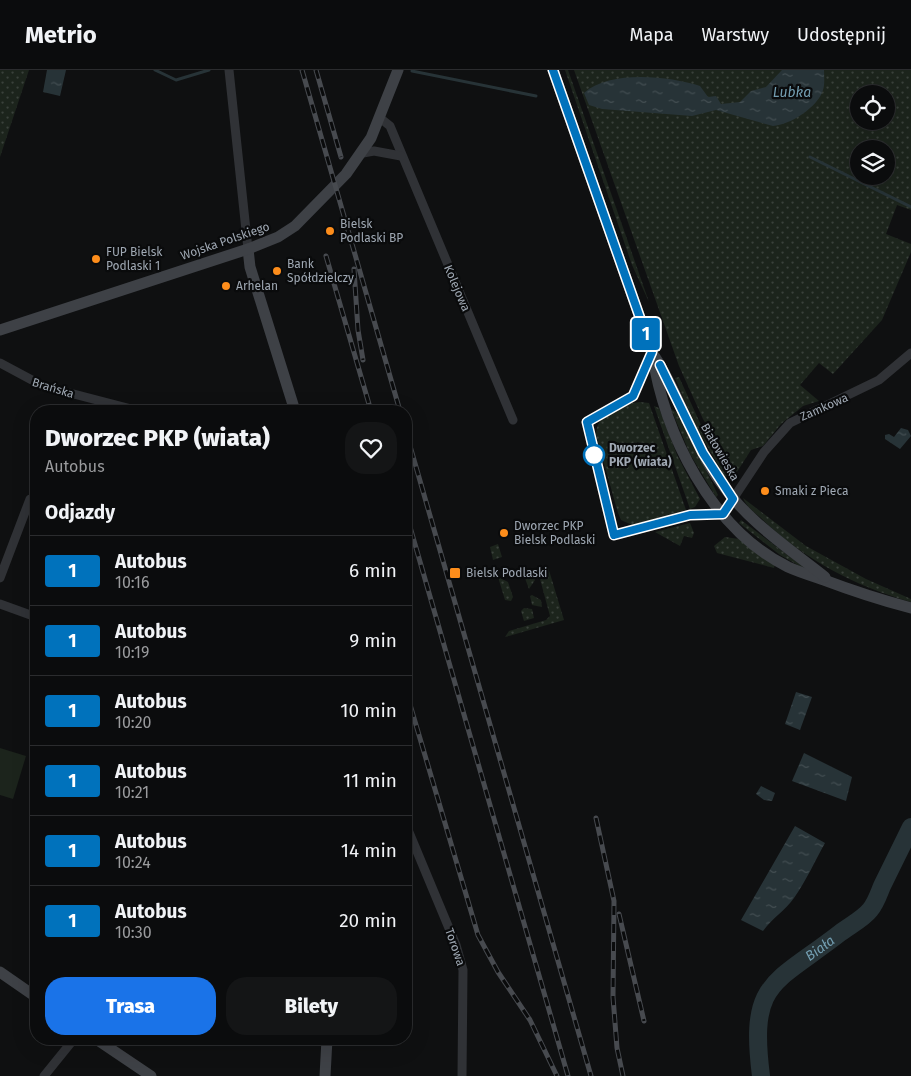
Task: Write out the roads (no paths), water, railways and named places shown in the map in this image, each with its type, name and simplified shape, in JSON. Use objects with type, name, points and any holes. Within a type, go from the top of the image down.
[{"type":"main road","name":"Wojska Polskiego","points":[[0,330],[248,249],[278,237],[300,223],[325,198],[363,153],[380,118],[398,70]]},
{"type":"main road","name":"Białowieska","points":[[553,70],[652,352],[656,381],[678,441],[693,472],[723,514],[760,548],[788,567],[865,595],[911,608]]},
{"type":"main road","points":[[248,249],[250,267],[293,405]]},
{"type":"main road","name":"Białowieska","points":[[652,352],[668,377],[703,453],[733,499],[771,536],[834,584]]},
{"type":"main road","points":[[0,972],[30,993]]},
{"type":"main road","points":[[105,1045],[151,1076]]},
{"type":"main road","points":[[325,1076],[327,1045]]},
{"type":"street","points":[[229,71],[248,249]]},
{"type":"street","name":"Kolejowa","points":[[380,118],[390,126],[513,420]]},
{"type":"street","points":[[363,153],[374,151],[401,156]]},
{"type":"street","name":"Zamkowa","points":[[723,514],[764,452],[790,423],[879,380],[911,353]]},
{"type":"street","name":"Brańska","points":[[0,364],[43,386],[116,405]]},
{"type":"street","points":[[0,578],[30,499]]},
{"type":"street","points":[[0,604],[30,615]]},
{"type":"street","name":"Torowa","points":[[412,839],[456,945],[463,970],[462,1076]]},
{"type":"street","points":[[44,1076],[69,1045]]},
{"type":"water","points":[[47,70],[66,70],[60,96],[43,92]]},
{"type":"water","name":"Lubka","points":[[782,70],[824,70],[824,88],[809,109],[795,119],[773,126],[716,110],[692,116],[602,109],[589,105],[584,93],[595,86],[609,81],[640,77],[687,82],[700,86],[708,97],[716,96],[721,104],[740,102],[751,91],[766,87]]},
{"type":"water","points":[[901,428],[908,430],[911,436],[900,449],[885,439],[885,435],[889,434],[894,437]]},
{"type":"water","points":[[796,692],[812,697],[800,730],[785,724]]},
{"type":"water","points":[[804,753],[852,777],[846,801],[792,781]]},
{"type":"water","points":[[761,786],[775,793],[772,801],[764,800],[756,794]]},
{"type":"water","points":[[795,826],[825,843],[794,898],[763,931],[741,920]]},
{"type":"waterway","name":"Lubka","points":[[155,70],[176,80],[209,70]]},
{"type":"waterway","name":"Lubka","points":[[412,71],[536,96]]},
{"type":"waterway","points":[[810,157],[911,207]]},
{"type":"waterway","name":"Biała","points":[[761,1076],[758,1045],[759,1021],[763,1003],[771,988],[782,976],[870,910],[911,827]]},
{"type":"railway","points":[[302,70],[398,405]]},
{"type":"railway","points":[[316,70],[341,157]]},
{"type":"railway","points":[[326,256],[369,405]]},
{"type":"railway","points":[[354,269],[358,330],[363,360]]},
{"type":"railway","points":[[412,453],[591,1076]]},
{"type":"railway","points":[[412,534],[568,1076]]},
{"type":"railway","points":[[412,711],[478,935],[498,972],[530,1020],[557,1076]]},
{"type":"railway","points":[[596,818],[614,901],[613,997],[617,1048],[623,1076]]},
{"type":"railway","points":[[619,914],[644,1021]]},
{"type":"place","name":"Bielsk Podlaski BP","points":[[330,231]]},
{"type":"place","name":"FUP Bielsk Podlaski 1","points":[[96,259]]},
{"type":"place","name":"Bank Spółdzielczy","points":[[277,271]]},
{"type":"place","name":"Arhelan","points":[[226,286]]},
{"type":"place","name":"Dworzec PKP (wiata)","points":[[594,455]]},
{"type":"place","name":"Smaki z Pieca","points":[[765,491]]},
{"type":"place","name":"Dworzec PKP Bielsk Podlaski","points":[[504,533]]},
{"type":"place","name":"Bielsk Podlaski","points":[[455,573]]}]
